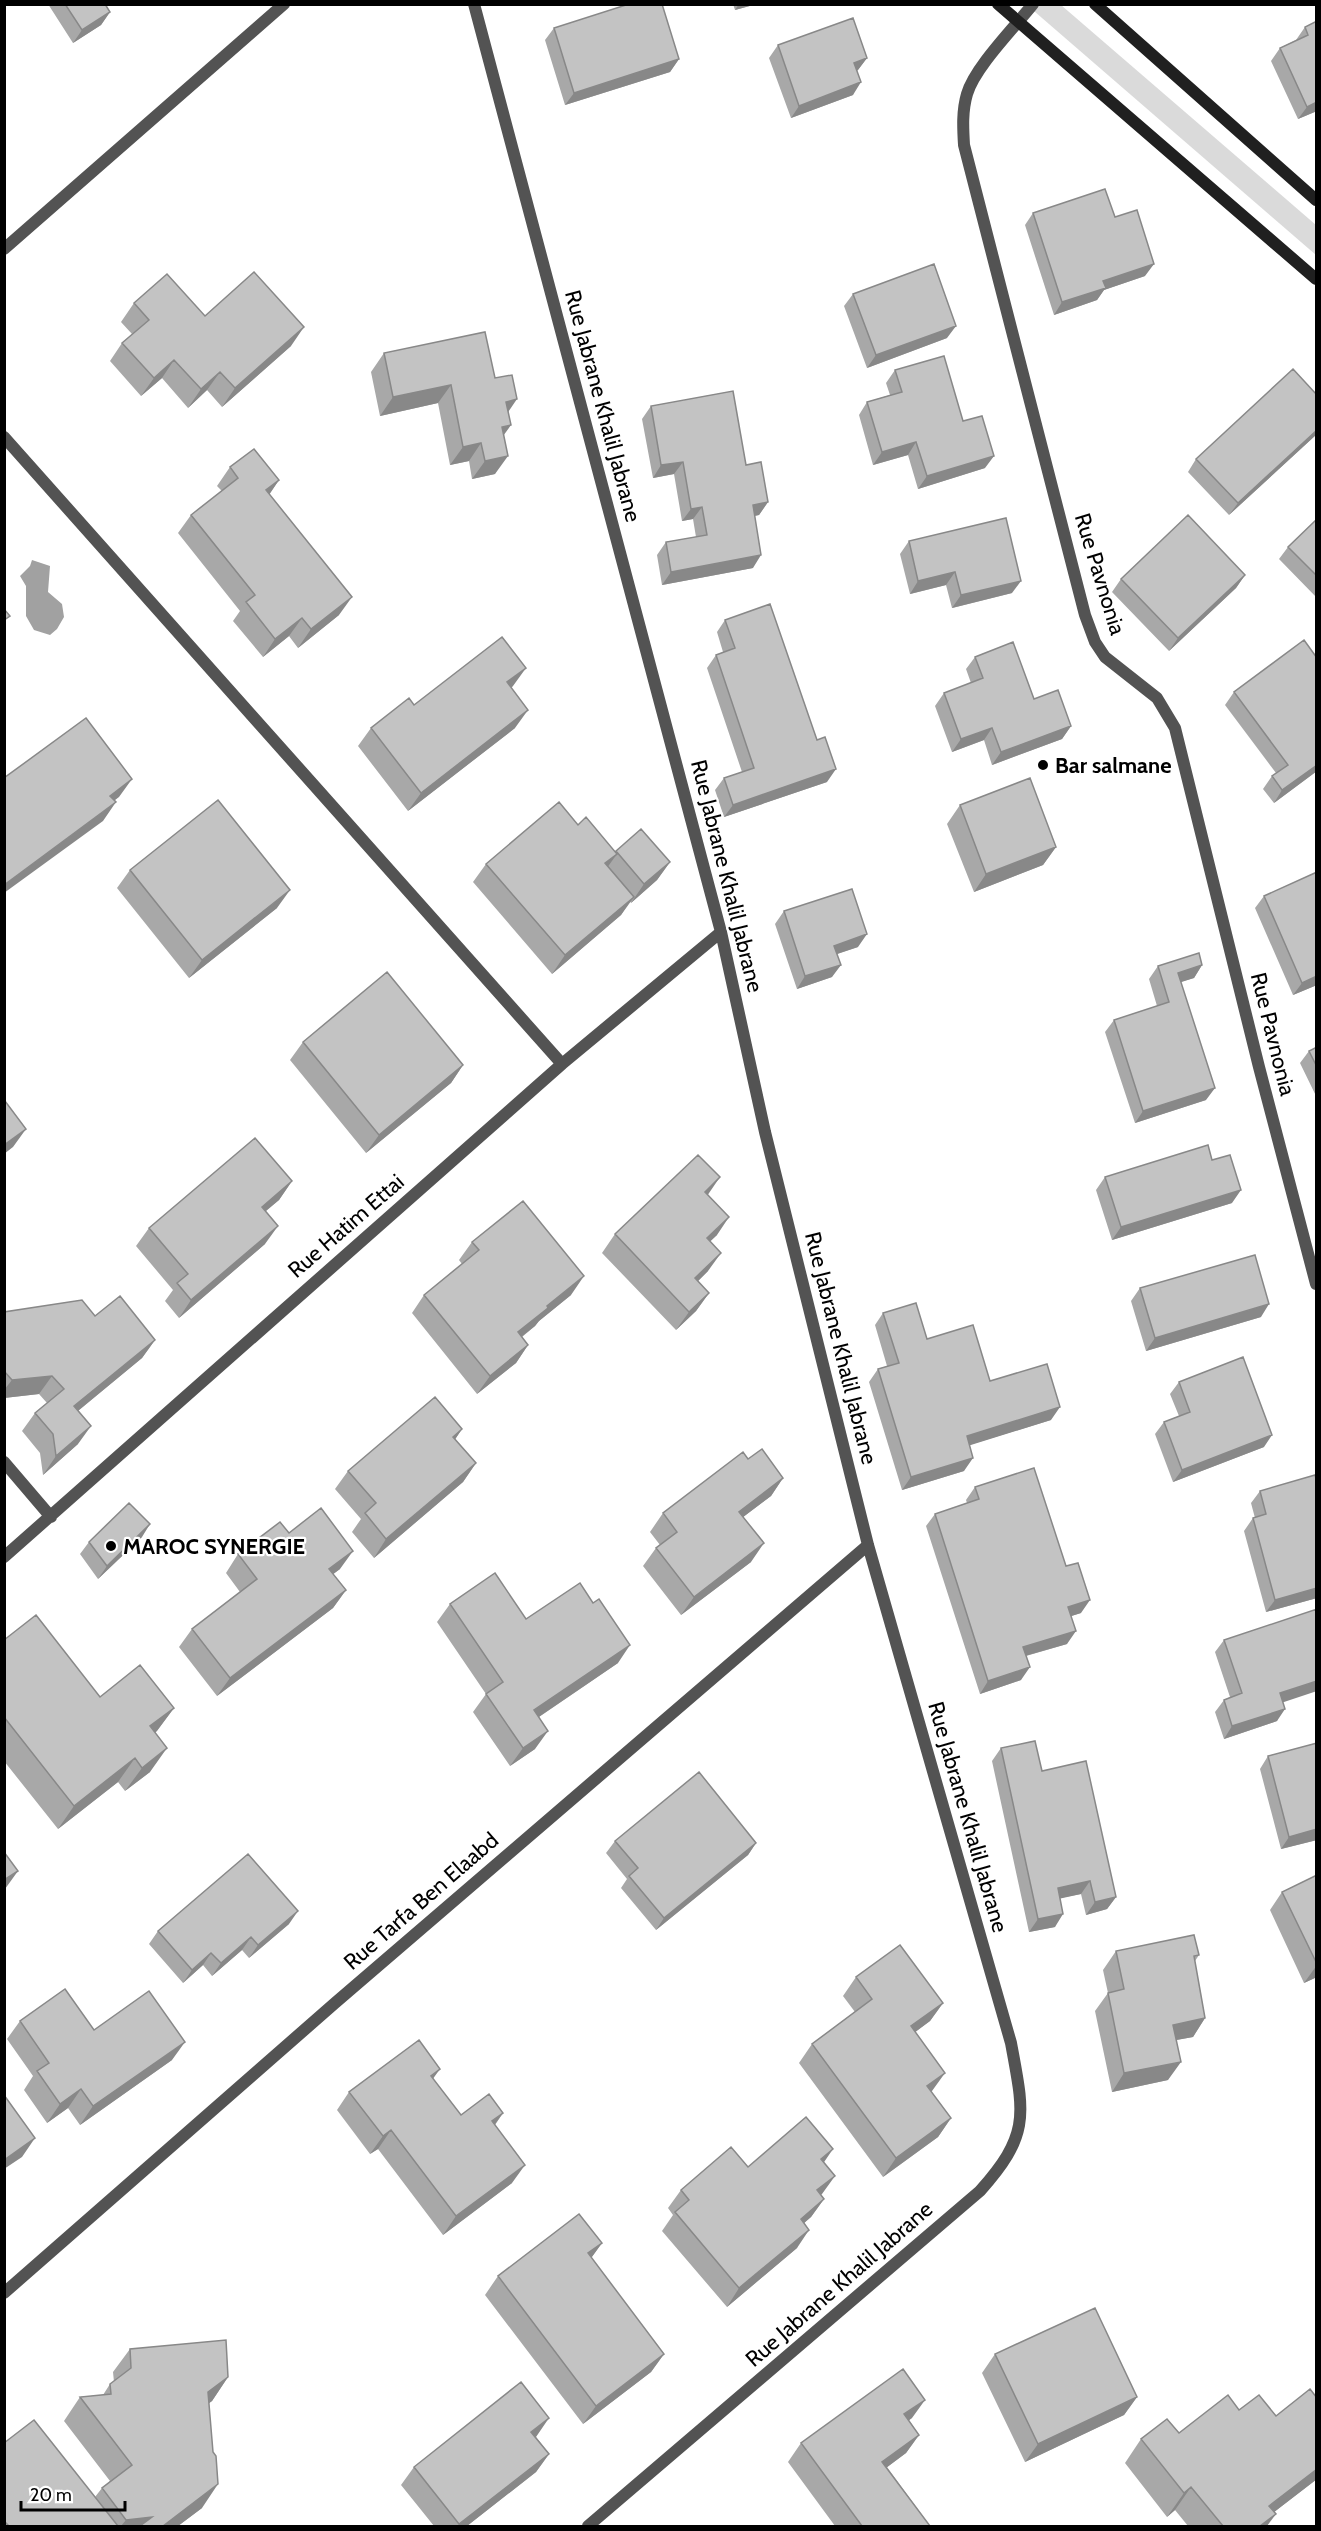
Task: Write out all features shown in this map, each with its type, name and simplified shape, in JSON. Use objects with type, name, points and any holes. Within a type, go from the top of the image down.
[{"type":"main road","points":[[998,4],[1317,279]]},
{"type":"main road","points":[[1095,4],[1317,200]]},
{"type":"street","points":[[4,249],[284,4]]},
{"type":"street","name":"Rue Jabrane Khalil Jabrane","points":[[474,4],[721,932],[765,1132],[868,1545],[1011,2043],[1020,2092],[1018,2135],[1012,2151],[999,2170],[980,2190],[588,2526]]},
{"type":"street","name":"Rue Pavnonia","points":[[1033,4],[975,77],[967,92],[963,108],[964,145],[1085,615],[1095,642],[1105,657],[1157,698],[1175,728],[1259,1067],[1317,1284]]},
{"type":"street","points":[[4,437],[562,1064]]},
{"type":"street","name":"Rue Hatim Ettai","points":[[4,1557],[562,1064],[721,932]]},
{"type":"street","points":[[4,1462],[51,1517]]},
{"type":"street","name":"Rue Tarfa Ben Elaabd","points":[[4,2293],[335,2003],[868,1545]]},
{"type":"shaded area","points":[[1027,5],[1061,5],[1316,225],[1316,255]]},
{"type":"shaded area","points":[[32,560],[50,566],[48,592],[62,604],[64,617],[57,629],[50,635],[34,630],[26,616],[26,586],[20,576],[30,566]]},
{"type":"building","points":[[65,4],[105,4],[110,12],[82,30]]},
{"type":"building","points":[[629,4],[662,4],[679,59],[574,93],[554,28]]},
{"type":"building","points":[[853,18],[867,58],[854,63],[861,82],[799,106],[778,45]]},
{"type":"building","points":[[1317,21],[1317,102],[1307,107],[1280,48],[1308,35],[1305,27]]},
{"type":"building","points":[[1105,189],[1115,217],[1137,210],[1154,264],[1103,281],[1106,288],[1062,302],[1033,213]]},
{"type":"building","points":[[934,264],[956,326],[876,355],[853,294]]},
{"type":"building","points":[[254,272],[304,327],[235,388],[220,372],[201,389],[174,360],[154,378],[122,343],[149,320],[134,303],[167,274],[205,316]]},
{"type":"building","points":[[485,332],[495,378],[512,375],[517,399],[506,402],[511,425],[502,427],[508,456],[485,461],[481,443],[463,447],[451,385],[393,397],[384,353]]},
{"type":"building","points":[[944,356],[963,421],[982,416],[994,456],[927,476],[916,442],[882,452],[867,402],[902,392],[895,370]]},
{"type":"building","points":[[1293,369],[1317,395],[1317,430],[1238,503],[1196,459]]},
{"type":"building","points":[[733,391],[746,465],[761,462],[768,502],[753,505],[761,555],[671,572],[666,542],[707,535],[702,507],[691,509],[683,462],[661,465],[651,406]]},
{"type":"building","points":[[254,449],[279,480],[266,490],[352,597],[311,629],[302,618],[275,639],[246,602],[255,595],[191,515],[238,478],[230,467]]},
{"type":"building","points":[[1188,515],[1245,575],[1178,638],[1121,579]]},
{"type":"building","points":[[1006,518],[1021,581],[961,595],[955,572],[918,581],[909,541]]},
{"type":"building","points":[[1317,519],[1317,576],[1288,547]]},
{"type":"building","points":[[770,604],[817,740],[825,737],[836,769],[733,805],[724,778],[754,768],[716,655],[735,648],[725,620]]},
{"type":"building","points":[[4,609],[10,616],[4,620]]},
{"type":"building","points":[[502,637],[526,668],[507,682],[528,710],[421,793],[371,728],[409,698],[414,705]]},
{"type":"building","points":[[1304,640],[1317,658],[1317,765],[1282,790],[1272,776],[1288,765],[1234,692]]},
{"type":"building","points":[[1013,642],[1034,699],[1058,690],[1071,726],[1001,752],[992,728],[961,739],[944,693],[983,678],[975,657]]},
{"type":"building","points":[[86,718],[132,779],[110,796],[116,802],[4,885],[4,778]]},
{"type":"building","points":[[1030,778],[1056,847],[986,874],[960,805]]},
{"type":"building","points":[[218,800],[290,890],[202,960],[130,870]]},
{"type":"building","points":[[559,802],[578,825],[586,817],[617,854],[605,863],[634,897],[565,955],[486,864]]},
{"type":"building","points":[[641,829],[670,862],[644,884],[616,851]]},
{"type":"building","points":[[1317,872],[1317,976],[1302,983],[1264,896]]},
{"type":"building","points":[[852,889],[867,934],[834,946],[841,965],[805,976],[784,911]]},
{"type":"building","points":[[1199,953],[1202,965],[1178,973],[1215,1088],[1143,1111],[1114,1020],[1169,1002],[1158,966]]},
{"type":"building","points":[[387,972],[463,1065],[379,1135],[303,1042]]},
{"type":"building","points":[[1317,1047],[1317,1067],[1309,1051]]},
{"type":"building","points":[[4,1101],[26,1129],[4,1145]]},
{"type":"building","points":[[255,1138],[292,1181],[262,1207],[278,1226],[191,1300],[177,1283],[188,1274],[149,1228]]},
{"type":"building","points":[[1208,1145],[1212,1160],[1230,1155],[1241,1190],[1121,1227],[1105,1177]]},
{"type":"building","points":[[698,1155],[720,1177],[705,1192],[729,1217],[707,1238],[721,1253],[695,1278],[709,1293],[689,1312],[615,1234]]},
{"type":"building","points":[[523,1201],[584,1276],[518,1332],[528,1345],[490,1376],[424,1295],[479,1250],[472,1242]]},
{"type":"building","points":[[1255,1255],[1269,1304],[1155,1338],[1140,1288]]},
{"type":"building","points":[[120,1296],[155,1340],[74,1406],[91,1426],[56,1456],[53,1434],[35,1413],[64,1389],[52,1376],[12,1380],[4,1371],[4,1312],[82,1300],[95,1316]]},
{"type":"building","points":[[916,1303],[927,1339],[973,1325],[990,1381],[1047,1364],[1060,1407],[967,1436],[973,1458],[911,1477],[878,1369],[899,1363],[883,1313]]},
{"type":"building","points":[[1243,1357],[1272,1435],[1182,1470],[1164,1422],[1190,1412],[1179,1382]]},
{"type":"building","points":[[435,1397],[462,1429],[453,1437],[476,1463],[386,1539],[365,1513],[376,1503],[348,1471]]},
{"type":"building","points":[[762,1449],[783,1478],[739,1512],[764,1543],[694,1597],[656,1548],[677,1532],[663,1513],[743,1452],[748,1459]]},
{"type":"building","points":[[1034,1468],[1066,1566],[1078,1563],[1090,1600],[1068,1607],[1076,1631],[1023,1647],[1030,1667],[988,1681],[935,1514],[979,1499],[975,1487]]},
{"type":"building","points":[[1315,1475],[1317,1482],[1317,1588],[1275,1600],[1253,1518],[1266,1514],[1260,1491]]},
{"type":"building","name":"MAROC SYNERGIE","points":[[129,1503],[150,1524],[107,1566],[89,1542]]},
{"type":"building","points":[[321,1508],[353,1551],[329,1569],[346,1590],[230,1678],[192,1629],[257,1579],[238,1554],[280,1522],[289,1533]]},
{"type":"building","points":[[495,1573],[526,1619],[580,1583],[593,1603],[599,1599],[630,1645],[534,1710],[548,1731],[523,1748],[486,1694],[503,1682],[450,1604]]},
{"type":"building","points":[[1317,1609],[1317,1681],[1280,1693],[1285,1709],[1232,1726],[1224,1700],[1242,1693],[1224,1640]]},
{"type":"building","points":[[36,1615],[100,1697],[140,1665],[174,1708],[150,1726],[167,1748],[142,1768],[135,1758],[74,1806],[4,1717],[4,1640]]},
{"type":"building","points":[[1035,1741],[1042,1771],[1086,1761],[1116,1897],[1095,1902],[1090,1881],[1058,1888],[1063,1914],[1038,1919],[1001,1748]]},
{"type":"building","points":[[1317,1743],[1317,1829],[1289,1837],[1268,1756]]},
{"type":"building","points":[[699,1772],[756,1843],[664,1918],[629,1876],[638,1868],[615,1841]]},
{"type":"building","points":[[4,1852],[18,1871],[4,1880]]},
{"type":"building","points":[[248,1854],[298,1911],[258,1945],[251,1937],[221,1963],[211,1953],[192,1970],[158,1931]]},
{"type":"building","points":[[1317,1875],[1317,1964],[1282,1892]]},
{"type":"building","points":[[1194,1935],[1199,1955],[1194,1956],[1205,2018],[1173,2025],[1181,2062],[1124,2073],[1108,1993],[1124,1989],[1116,1951]]},
{"type":"building","points":[[900,1945],[943,2003],[911,2026],[945,2073],[927,2086],[951,2118],[896,2158],[812,2044],[872,1999],[856,1977]]},
{"type":"building","points":[[65,1989],[94,2030],[149,1991],[185,2042],[93,2106],[81,2089],[60,2104],[37,2071],[49,2063],[20,2021]]},
{"type":"building","points":[[419,2040],[440,2069],[431,2076],[461,2115],[489,2094],[503,2113],[492,2121],[525,2165],[456,2216],[391,2130],[383,2136],[349,2092]]},
{"type":"building","points":[[4,2095],[35,2138],[4,2160]]},
{"type":"building","points":[[806,2117],[833,2149],[821,2159],[835,2176],[817,2190],[824,2199],[801,2219],[809,2230],[739,2288],[675,2212],[689,2200],[681,2190],[731,2147],[748,2167]]},
{"type":"building","points":[[579,2214],[602,2243],[588,2253],[664,2354],[596,2406],[498,2276]]},
{"type":"building","points":[[1095,2308],[1137,2397],[1038,2444],[995,2354]]},
{"type":"building","points":[[226,2340],[228,2377],[208,2392],[218,2484],[163,2526],[140,2526],[152,2517],[126,2520],[102,2488],[132,2465],[80,2397],[111,2394],[110,2384],[131,2368],[130,2349]]},
{"type":"building","points":[[903,2369],[925,2400],[904,2414],[919,2435],[882,2462],[930,2526],[862,2526],[801,2443]]},
{"type":"building","points":[[521,2382],[549,2418],[531,2432],[549,2454],[459,2524],[414,2467]]},
{"type":"building","points":[[1310,2389],[1317,2398],[1317,2469],[1269,2506],[1276,2514],[1260,2526],[1223,2526],[1191,2487],[1184,2493],[1141,2439],[1167,2419],[1179,2433],[1228,2395],[1239,2410],[1259,2395],[1276,2416]]},
{"type":"building","points":[[34,2420],[118,2526],[9,2526],[4,2521],[4,2443]]},
{"type":"place","name":"Bar salmane","points":[[1043,765]]},
{"type":"place","name":"MAROC SYNERGIE","points":[[111,1546]]}]
